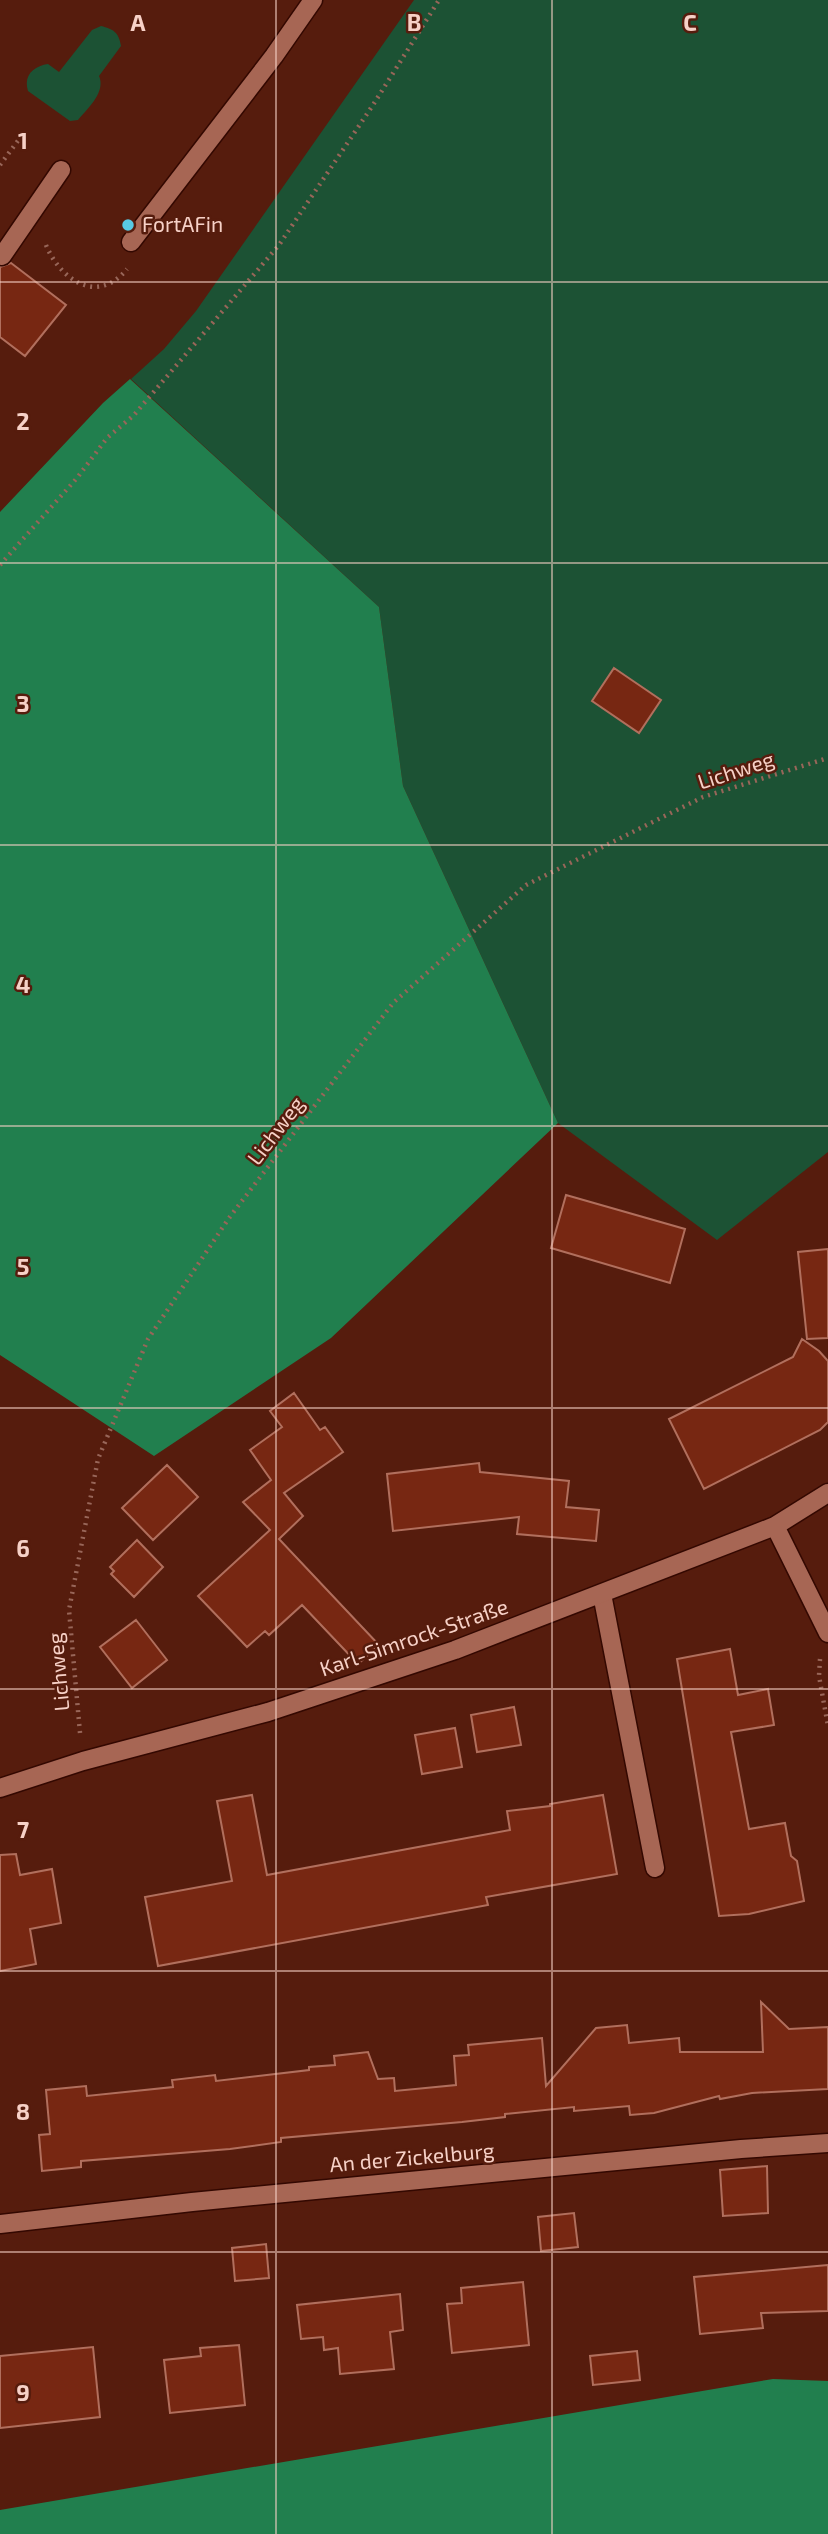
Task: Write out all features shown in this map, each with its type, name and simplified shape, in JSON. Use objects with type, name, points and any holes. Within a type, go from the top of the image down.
[{"type":"street","points":[[131,242],[274,56],[313,0]]},
{"type":"street","points":[[2,256],[61,170]]},
{"type":"street","name":"Karl-Simrock-Straße","points":[[0,1788],[83,1761],[281,1707],[455,1650],[775,1526],[828,1493]]},
{"type":"street","points":[[775,1526],[825,1628]]},
{"type":"street","points":[[602,1594],[655,1868]]},
{"type":"street","name":"An der Zickelburg","points":[[0,2224],[205,2200],[828,2143]]},
{"type":"path","points":[[0,565],[77,478],[107,438],[135,415],[279,245],[373,105],[439,0]]},
{"type":"path","points":[[0,165],[20,138]]},
{"type":"path","points":[[32,212],[52,260],[61,272],[74,282],[92,286],[105,284],[119,277],[132,262]]},
{"type":"path","name":"Lichweg","points":[[83,1761],[69,1610],[98,1459],[148,1339],[229,1218],[393,1003],[526,885],[704,797],[828,758]]},
{"type":"path","points":[[825,1628],[819,1676],[828,1726]]},
{"type":"green space","points":[[414,0],[828,0],[828,1152],[717,1240],[558,1123],[403,786],[379,607],[131,379],[164,349],[196,311]]},
{"type":"green space","points":[[101,26],[115,32],[121,46],[99,76],[100,88],[95,100],[78,120],[70,121],[28,91],[28,76],[34,69],[48,64],[59,72],[92,30]]},
{"type":"green space","points":[[130,379],[379,607],[403,786],[558,1123],[331,1338],[154,1456],[0,1355],[0,512],[103,403]]},
{"type":"green space","points":[[773,2379],[828,2381],[828,2534],[0,2534],[0,2510]]},
{"type":"building","points":[[11,263],[66,305],[25,356],[0,337],[0,267]]},
{"type":"building","points":[[614,668],[661,700],[639,733],[592,701]]},
{"type":"building","points":[[566,1195],[685,1229],[670,1283],[551,1248]]},
{"type":"building","points":[[828,1249],[828,1338],[807,1339],[798,1252]]},
{"type":"building","points":[[802,1339],[828,1361],[828,1422],[820,1430],[704,1489],[669,1419],[793,1357]]},
{"type":"building","points":[[294,1393],[320,1430],[325,1427],[343,1452],[284,1493],[303,1516],[279,1539],[379,1645],[358,1664],[302,1605],[269,1635],[265,1631],[247,1647],[198,1596],[270,1530],[243,1502],[271,1480],[250,1450],[282,1427],[270,1411]]},
{"type":"building","points":[[479,1463],[480,1472],[569,1481],[566,1507],[599,1510],[596,1541],[517,1534],[519,1517],[393,1531],[387,1474]]},
{"type":"building","points":[[167,1465],[198,1497],[153,1540],[122,1508]]},
{"type":"building","points":[[137,1540],[163,1567],[134,1597],[111,1574],[114,1571],[110,1567]]},
{"type":"building","points":[[136,1620],[167,1660],[132,1688],[100,1647]]},
{"type":"building","points":[[730,1649],[738,1695],[768,1689],[774,1725],[731,1732],[749,1829],[785,1823],[791,1856],[797,1861],[804,1901],[749,1914],[719,1916],[677,1659]]},
{"type":"building","points":[[514,1707],[521,1745],[477,1752],[471,1715]]},
{"type":"building","points":[[455,1728],[462,1767],[422,1774],[415,1735]]},
{"type":"building","points":[[252,1795],[267,1875],[510,1830],[507,1811],[550,1806],[603,1795],[617,1874],[486,1897],[488,1905],[158,1966],[145,1897],[232,1881],[217,1801]]},
{"type":"building","points":[[16,1854],[20,1875],[52,1869],[61,1923],[30,1929],[36,1964],[0,1971],[0,1855]]},
{"type":"building","points":[[761,2002],[789,2029],[828,2027],[828,2089],[752,2093],[720,2099],[719,2096],[654,2113],[630,2115],[629,2106],[574,2111],[574,2107],[505,2114],[505,2117],[462,2122],[281,2138],[281,2142],[230,2149],[81,2161],[81,2167],[42,2171],[39,2135],[50,2134],[46,2090],[86,2086],[87,2096],[173,2087],[172,2080],[215,2075],[216,2081],[309,2070],[309,2067],[335,2065],[334,2056],[368,2052],[378,2079],[394,2078],[395,2091],[456,2085],[454,2056],[469,2055],[468,2045],[542,2038],[546,2086],[596,2028],[627,2025],[629,2043],[679,2038],[680,2052],[763,2052]]},
{"type":"building","points":[[767,2166],[768,2213],[723,2216],[720,2170]]},
{"type":"building","points":[[574,2213],[578,2247],[541,2251],[538,2217]]},
{"type":"building","points":[[266,2244],[269,2278],[235,2281],[232,2248]]},
{"type":"building","points":[[828,2265],[828,2311],[761,2313],[763,2328],[700,2334],[694,2277]]},
{"type":"building","points":[[523,2282],[529,2345],[452,2353],[447,2304],[462,2303],[461,2288]]},
{"type":"building","points":[[400,2294],[403,2330],[390,2332],[394,2369],[340,2374],[338,2348],[324,2350],[323,2337],[301,2339],[297,2305]]},
{"type":"building","points":[[239,2345],[245,2405],[170,2413],[164,2360],[201,2356],[200,2348]]},
{"type":"building","points":[[93,2347],[100,2417],[0,2428],[0,2356]]},
{"type":"building","points":[[637,2351],[640,2380],[593,2385],[590,2356]]},
{"type":"place","name":"FortAFin","points":[[128,225]]}]
